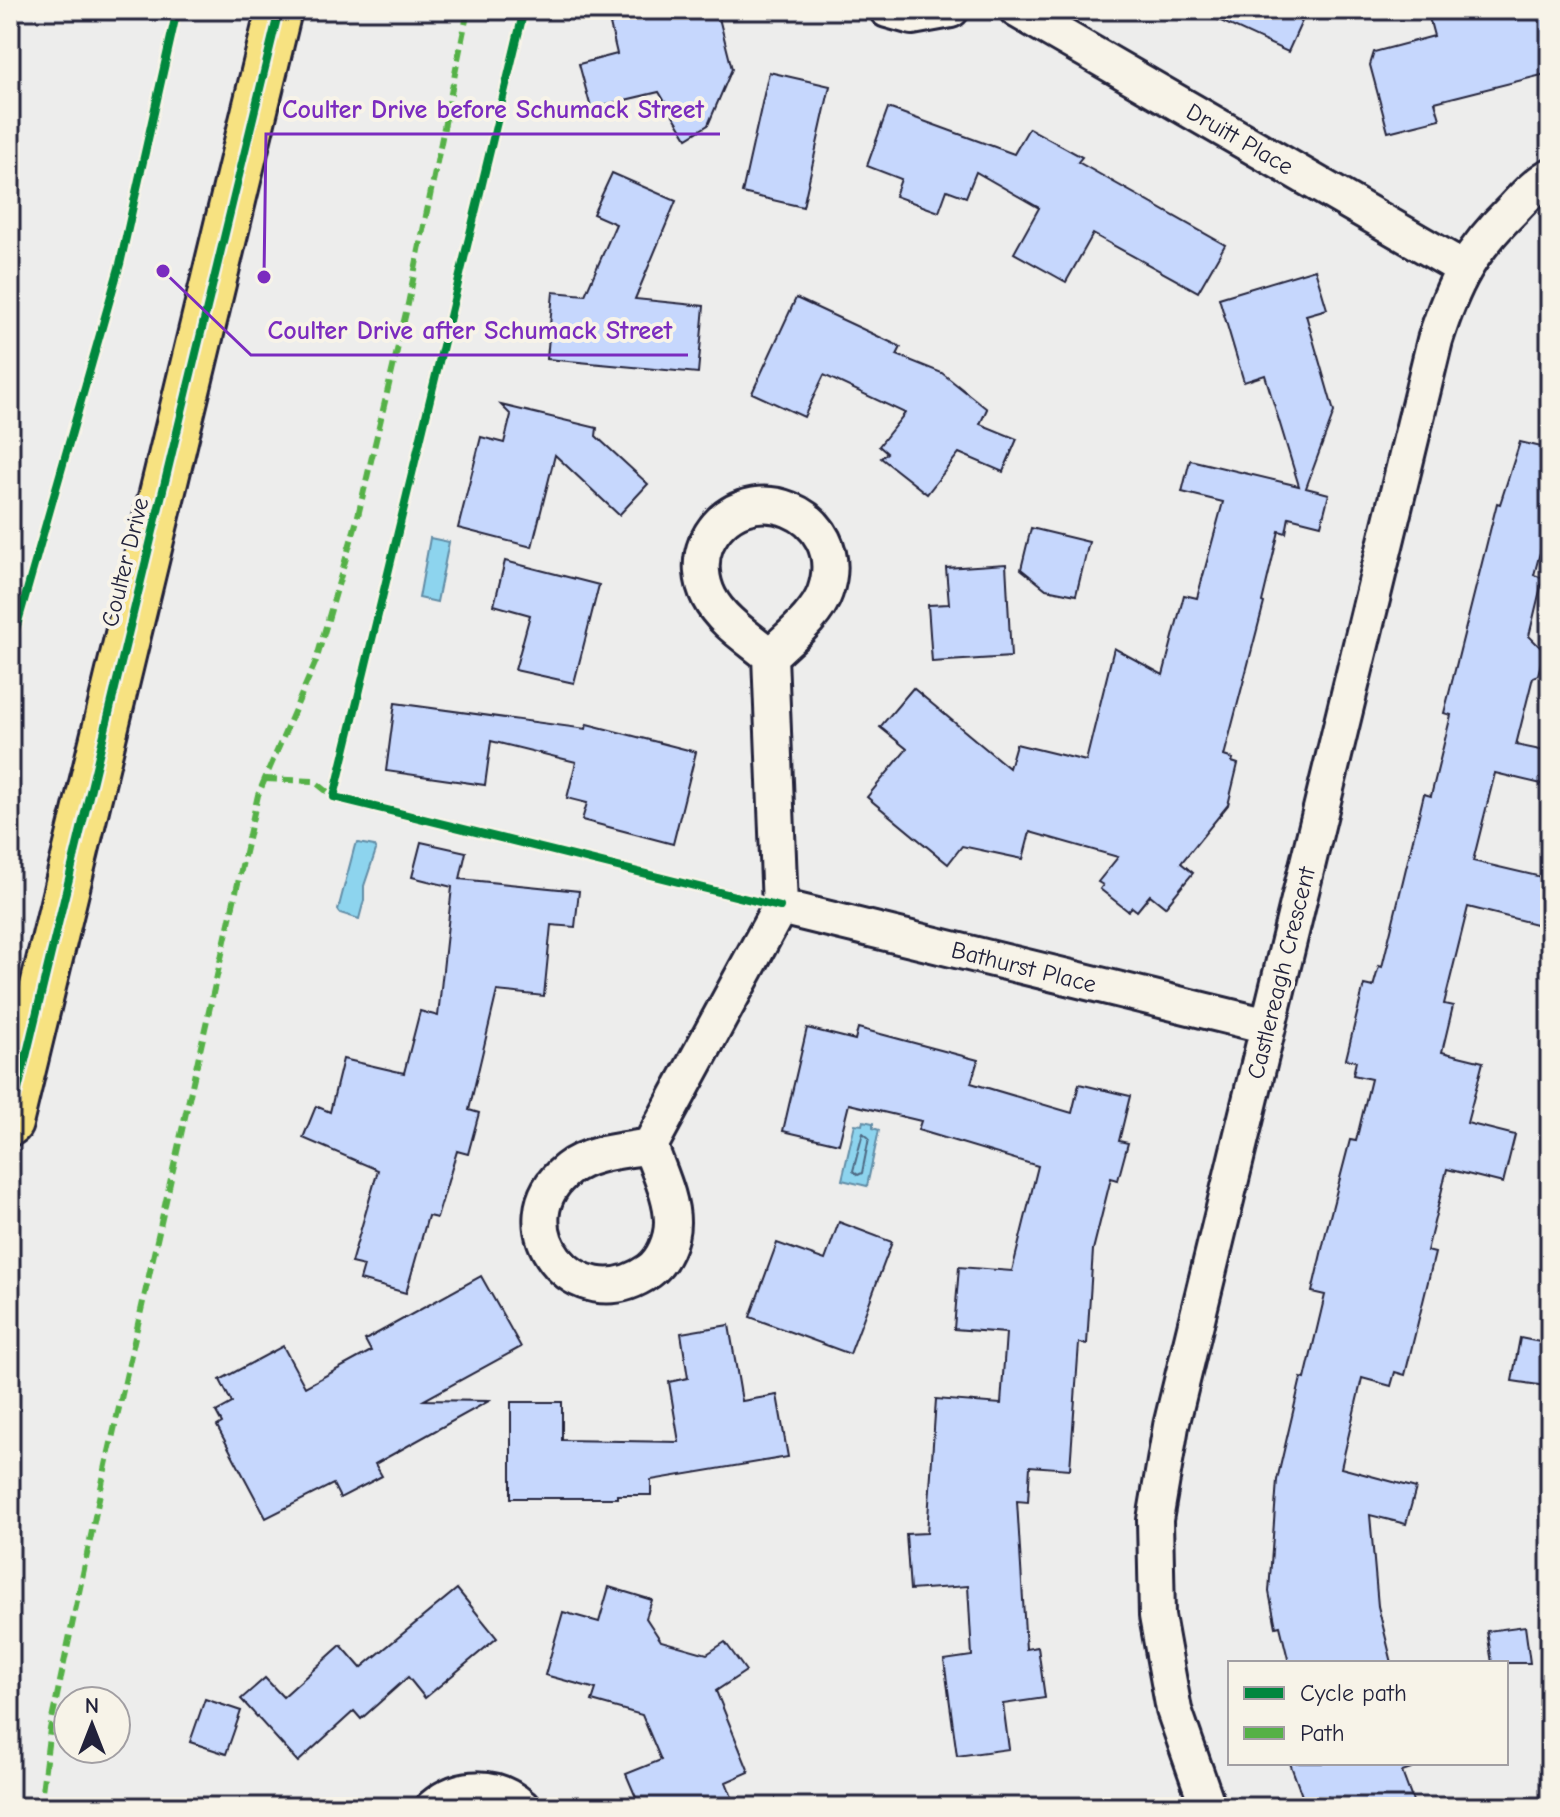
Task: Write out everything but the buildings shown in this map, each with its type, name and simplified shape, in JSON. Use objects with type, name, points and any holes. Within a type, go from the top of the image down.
[{"type":"main road","name":"Coulter Drive","points":[[10,1123],[279,10]]},
{"type":"street","points":[[887,10],[912,17],[951,10]]},
{"type":"street","name":"Druitt Place","points":[[1017,10],[1463,268]]},
{"type":"street","name":"Castlereagh Crescent","points":[[1208,1807],[1174,1710],[1157,1616],[1155,1520],[1171,1426],[1435,340],[1446,305],[1463,268],[1487,235],[1550,176]]},
{"type":"street","points":[[650,1146],[591,1157],[569,1167],[552,1184],[543,1206],[541,1231],[549,1253],[565,1272],[586,1283],[610,1286],[634,1281],[653,1267],[667,1247],[672,1224],[669,1200],[650,1146],[780,907],[770,656],[825,594],[830,570],[827,547],[815,526],[797,512],[774,504],[751,505],[729,515],[712,531],[703,553],[701,577],[709,599],[724,617],[770,656]]},
{"type":"street","name":"Bathurst Place","points":[[780,907],[1268,1026]]},
{"type":"street","points":[[433,1807],[444,1798],[467,1789],[492,1790],[522,1807]]},
{"type":"water","points":[[430,538],[449,542],[437,602],[419,598]]},
{"type":"water","points":[[358,843],[374,846],[376,850],[364,886],[359,919],[338,910]]},
{"type":"water","points":[[863,1121],[873,1123],[873,1128],[879,1130],[867,1186],[842,1180],[855,1124],[862,1125]]},
{"type":"marked path","points":[[40,1807],[50,1729],[106,1465],[258,795],[316,661],[357,520],[408,304],[468,10]]},
{"type":"marked path","points":[[265,779],[314,781],[334,797]]},
{"type":"cycle path","points":[[10,650],[120,264],[177,10]]},
{"type":"cycle path","points":[[10,1123],[279,10]]},
{"type":"cycle path","points":[[524,10],[334,797],[780,907]]},
{"type":"place","name":"Coulter Drive after Schumack Street","points":[[163,271]]},
{"type":"place","name":"Coulter Drive before Schumack Street","points":[[264,277]]}]
